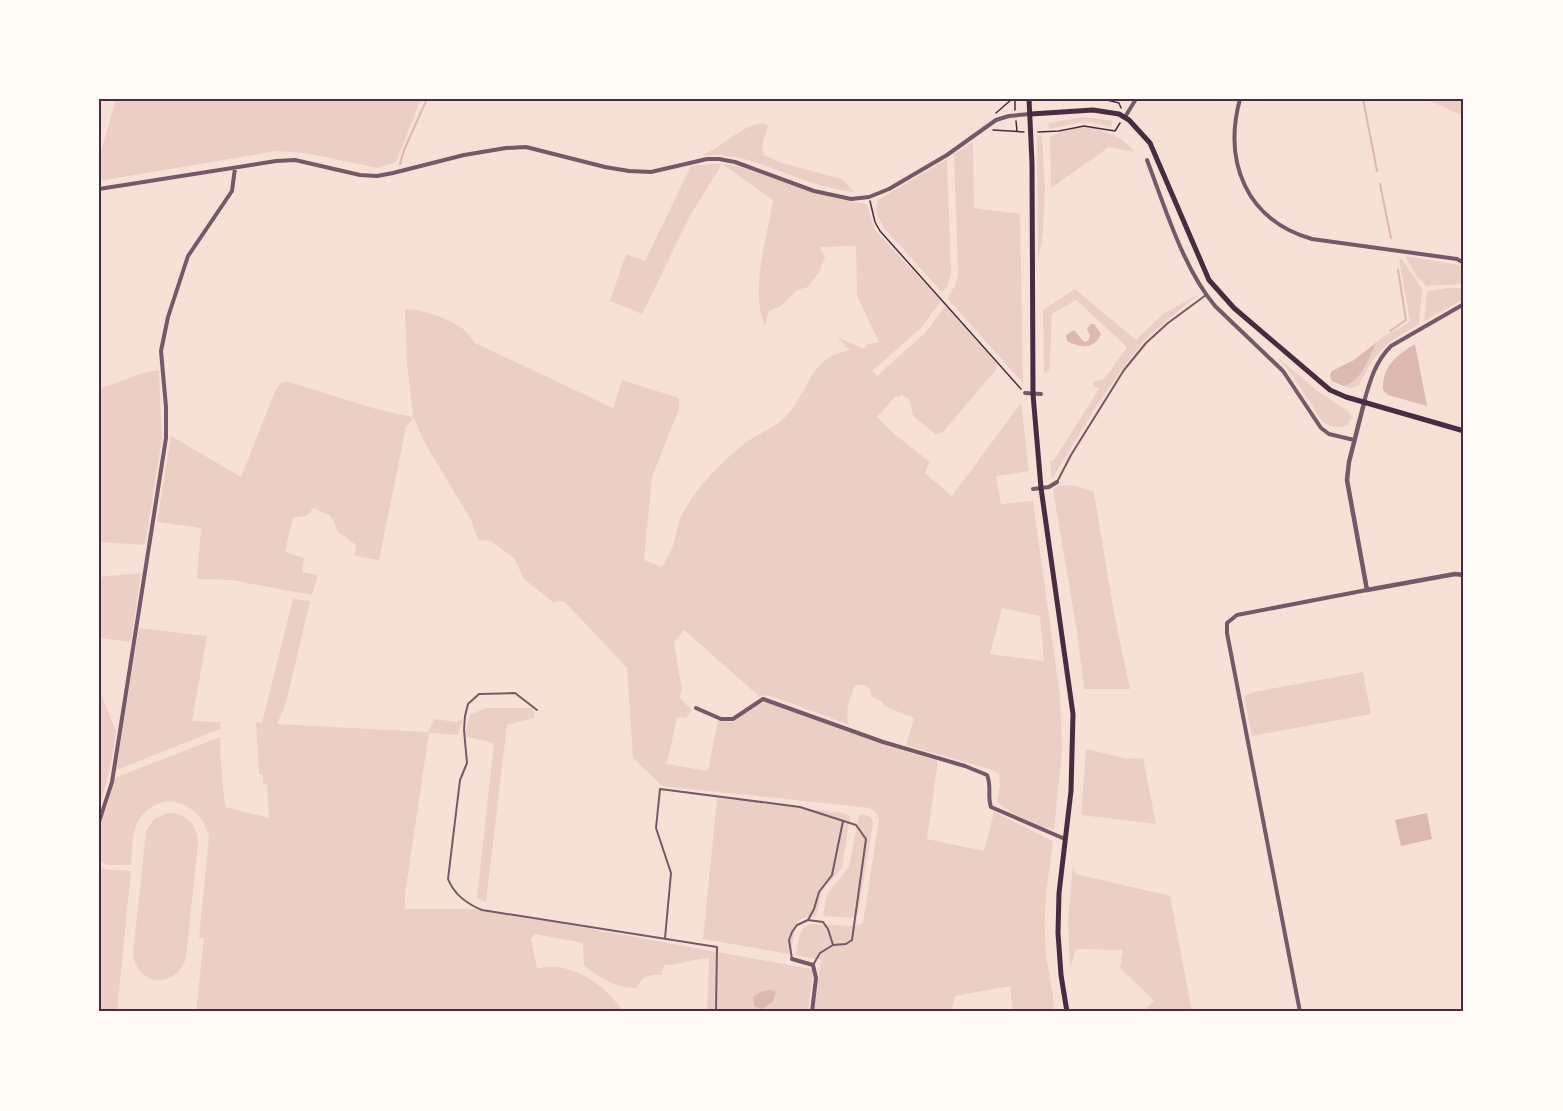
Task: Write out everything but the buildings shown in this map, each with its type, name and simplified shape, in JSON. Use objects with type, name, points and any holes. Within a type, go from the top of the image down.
[{"type":"main road","points":[[1029,99],[1033,394],[1041,488],[1073,714],[1071,791],[1059,893],[1058,933],[1067,1012]]},
{"type":"main road","points":[[1030,114],[1093,110],[1107,111],[1125,117],[1150,143],[1203,267],[1217,290],[1234,308],[1323,385],[1364,403],[1464,431]]},
{"type":"street","points":[[1125,117],[1136,99]]},
{"type":"street","points":[[1240,99],[1233,134],[1235,162],[1253,198],[1273,220],[1301,235],[1324,241],[1457,259],[1464,263]]},
{"type":"street","points":[[99,189],[295,160],[360,175],[377,176],[393,174],[464,155],[526,147],[629,171],[651,172],[707,159],[719,159],[735,162],[837,198],[851,200],[869,197],[889,189],[929,166],[1002,117],[1030,114]]},
{"type":"street","points":[[1147,160],[1194,277],[1206,296],[1283,371],[1321,428],[1329,434],[1354,440]]},
{"type":"street","points":[[99,822],[112,782],[166,438],[162,365],[164,337],[176,290],[188,256],[232,191],[234,168]]},
{"type":"street","points":[[1367,590],[1347,480],[1354,440],[1372,374],[1382,355],[1391,346],[1464,304]]},
{"type":"street","points":[[1025,393],[1041,394]]},
{"type":"street","points":[[1033,489],[1057,482]]},
{"type":"street","points":[[1300,1012],[1227,633],[1227,623],[1237,615],[1455,574],[1464,575]]},
{"type":"street","points":[[696,708],[721,719],[733,719],[764,699],[883,742],[965,766],[987,775],[990,783],[991,807],[1065,839]]},
{"type":"street","points":[[792,959],[813,965],[816,978],[812,1012]]},
{"type":"lane","points":[[1057,482],[1071,455],[1124,370],[1146,343],[1168,323],[1206,296]]},
{"type":"lane","points":[[537,710],[515,693],[479,694],[468,704],[464,730],[466,764],[460,780],[448,879],[450,885],[468,903],[482,910],[717,947],[716,1012]]},
{"type":"lane","points":[[665,939],[671,873],[656,828],[660,789],[800,807],[856,825],[866,839],[852,940],[846,944],[832,945],[820,953],[813,965]]},
{"type":"lane","points":[[808,920],[819,892],[832,875],[843,821]]},
{"type":"lane","points":[[792,959],[789,939],[802,921],[823,922],[828,929],[832,945]]},
{"type":"path","points":[[1063,99],[1070,99]]},
{"type":"path","points":[[1048,132],[1084,126],[1114,131],[1125,117],[1119,103],[1103,99]]},
{"type":"path","points":[[980,132],[994,130],[1018,132]]},
{"type":"path","points":[[869,197],[875,222],[880,231],[1025,393]]},
{"type":"shaded area","points":[[116,99],[421,99],[396,162],[378,168],[306,153],[276,151],[99,181],[99,158]]},
{"type":"shaded area","points":[[1425,99],[1464,99],[1464,116]]},
{"type":"shaded area","points":[[1084,117],[1113,121],[1111,127],[1090,122],[1049,129],[1048,123]]},
{"type":"shaded area","points":[[762,123],[768,125],[762,146],[764,155],[782,163],[842,179],[855,192],[826,187],[739,158],[702,155],[746,128]]},
{"type":"shaded area","points":[[1088,127],[1114,135],[1135,152],[1109,147],[1051,188],[1050,136],[1075,128]]},
{"type":"shaded area","points":[[1042,135],[1045,188],[1043,235],[1038,261],[1037,137]]},
{"type":"shaded area","points":[[973,142],[974,208],[1020,214],[1023,383],[947,298],[956,284],[958,272],[954,154]]},
{"type":"shaded area","points":[[947,159],[951,271],[948,285],[942,292],[884,228],[876,207],[878,200]]},
{"type":"shaded area","points":[[722,164],[690,216],[642,314],[610,301],[626,254],[645,261],[691,166]]},
{"type":"shaded area","points":[[722,164],[741,167],[838,199],[867,204],[875,230],[941,301],[920,329],[872,371],[877,376],[925,333],[945,306],[997,364],[996,370],[942,433],[935,434],[913,416],[910,400],[901,394],[899,397],[896,396],[877,417],[893,433],[930,462],[925,473],[952,496],[1021,403],[1029,471],[996,476],[1001,504],[1033,501],[1060,696],[1062,751],[1054,830],[1024,819],[997,801],[1000,785],[999,774],[990,769],[906,745],[914,718],[884,706],[883,702],[871,696],[870,689],[864,685],[856,685],[851,694],[848,704],[849,725],[777,698],[764,695],[760,697],[684,630],[674,642],[682,691],[679,697],[692,710],[686,718],[677,717],[667,764],[708,771],[718,720],[734,722],[754,707],[768,702],[884,745],[938,761],[927,839],[984,851],[994,812],[1053,841],[1045,924],[1046,952],[1054,1012],[1013,1012],[1010,986],[955,996],[951,1012],[814,1012],[821,960],[796,955],[799,937],[803,929],[810,924],[855,926],[863,923],[879,819],[875,811],[870,808],[662,786],[633,758],[627,668],[565,602],[554,603],[524,579],[514,558],[491,541],[478,540],[471,520],[426,445],[414,418],[406,427],[379,560],[355,556],[356,545],[338,532],[331,516],[314,508],[306,516],[293,518],[285,552],[304,558],[302,572],[318,575],[312,595],[231,580],[197,579],[201,528],[157,522],[171,436],[241,477],[276,389],[281,383],[286,381],[376,409],[413,417],[407,364],[405,309],[412,309],[449,321],[462,328],[475,343],[613,408],[622,380],[679,398],[679,409],[652,477],[644,560],[662,567],[673,546],[680,519],[698,490],[739,448],[777,424],[788,414],[812,375],[824,361],[849,350],[837,337],[864,349],[868,344],[879,342],[857,296],[856,246],[820,247],[825,257],[819,272],[808,287],[797,290],[781,306],[769,311],[765,325],[759,296],[759,280],[773,200]],"holes":[[[1002,608],[1040,616],[1044,661],[990,654]]]},
{"type":"shaded area","points":[[1405,256],[1459,265],[1464,268],[1464,284],[1426,286],[1416,275]]},
{"type":"shaded area","points":[[1399,259],[1402,259],[1422,289],[1419,324],[1387,344],[1372,361],[1359,385],[1351,388],[1344,386],[1352,382],[1361,372],[1369,353],[1378,341],[1410,321]]},
{"type":"shaded area","points":[[1448,288],[1464,288],[1464,299],[1424,321],[1427,293]]},
{"type":"shaded area","points":[[1075,289],[1136,340],[1164,313],[1199,294],[1150,335],[1134,353],[1099,402],[1052,479],[1050,461],[1054,460],[1097,392],[1099,388],[1094,387],[1093,382],[1103,379],[1109,373],[1127,347],[1076,300],[1052,314],[1050,363],[1049,370],[1044,373],[1043,310]]},
{"type":"shaded area","points":[[1094,324],[1101,334],[1095,343],[1082,346],[1067,341],[1066,335],[1074,330],[1084,342],[1088,341],[1090,336],[1087,329]]},
{"type":"shaded area","points":[[1377,342],[1356,379],[1344,386],[1332,381],[1330,376],[1332,371],[1354,360]]},
{"type":"shaded area","points":[[1415,344],[1427,406],[1388,395],[1383,390],[1385,374],[1392,362]]},
{"type":"shaded area","points":[[1277,357],[1319,392],[1348,411],[1352,417],[1348,425],[1333,427],[1323,421]]},
{"type":"shaded area","points":[[159,370],[162,438],[145,545],[99,542],[99,389],[143,373]]},
{"type":"shaded area","points":[[1066,485],[1094,492],[1114,613],[1130,689],[1084,689],[1077,632],[1053,490]]},
{"type":"shaded area","points":[[141,573],[131,642],[99,638],[99,577]]},
{"type":"shaded area","points":[[293,599],[310,601],[286,703],[277,724],[428,732],[434,719],[457,722],[463,719],[458,735],[429,733],[405,894],[405,909],[477,908],[811,969],[813,972],[808,1012],[707,1012],[709,958],[664,965],[661,975],[646,977],[641,980],[637,988],[629,988],[609,982],[584,966],[583,943],[535,934],[531,939],[537,969],[562,968],[586,977],[607,993],[623,1012],[196,1012],[204,938],[199,938],[209,836],[204,824],[188,807],[168,802],[158,804],[148,810],[136,825],[131,865],[109,865],[99,861],[99,828],[109,801],[114,778],[220,737],[225,807],[269,818],[267,785],[263,783],[263,775],[259,774],[256,722],[262,723]]},
{"type":"shaded area","points":[[139,628],[207,636],[192,721],[221,722],[220,729],[116,770]]},
{"type":"shaded area","points":[[1363,672],[1371,714],[1252,736],[1244,696],[1254,692]]},
{"type":"shaded area","points":[[99,689],[116,731],[110,768],[99,809]]},
{"type":"shaded area","points":[[486,708],[532,708],[535,713],[534,718],[507,725],[486,902],[477,898],[494,743],[464,736],[470,715]]},
{"type":"shaded area","points":[[1086,749],[1127,759],[1143,758],[1156,824],[1081,815]]},
{"type":"shaded area","points":[[717,798],[843,813],[850,816],[842,868],[822,891],[816,916],[803,918],[797,922],[790,954],[703,939]]},
{"type":"shaded area","points":[[167,813],[180,815],[190,821],[196,831],[198,844],[186,958],[174,975],[157,980],[142,973],[136,965],[133,954],[146,831],[154,819]]},
{"type":"shaded area","points":[[1427,813],[1432,839],[1401,846],[1395,820]]},
{"type":"shaded area","points":[[861,814],[871,817],[873,823],[858,914],[852,918],[823,916],[827,894],[849,867]]},
{"type":"shaded area","points":[[99,866],[104,869],[131,871],[117,1012],[99,1012]]},
{"type":"shaded area","points":[[1073,866],[1076,874],[1170,896],[1192,1012],[1142,1012],[1154,1001],[1120,968],[1123,950],[1076,949],[1070,970],[1068,919]]},
{"type":"shaded area","points":[[770,990],[776,992],[773,1002],[762,1009],[754,1006],[753,997]]},
{"type":"waterway","points":[[400,164],[427,99]]},
{"type":"waterway","points":[[1363,99],[1377,171]]},
{"type":"waterway","points":[[1380,184],[1391,238]]},
{"type":"waterway","points":[[1390,331],[1406,320],[1398,270]]}]
